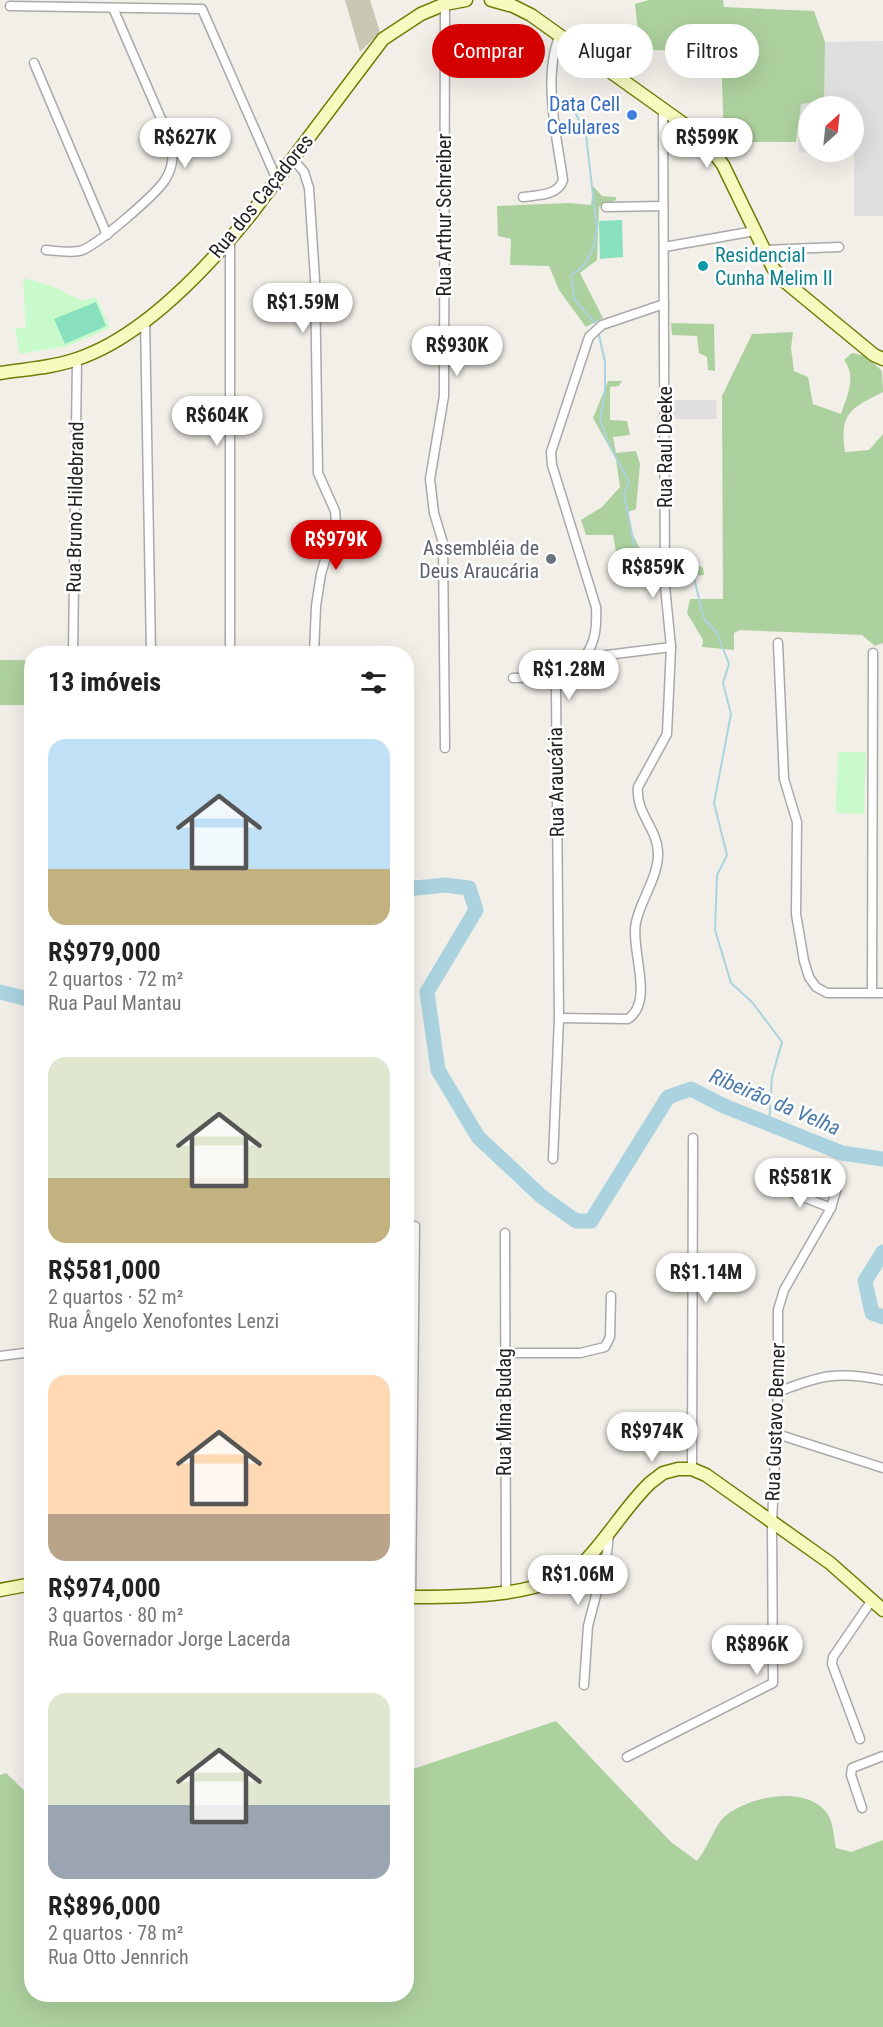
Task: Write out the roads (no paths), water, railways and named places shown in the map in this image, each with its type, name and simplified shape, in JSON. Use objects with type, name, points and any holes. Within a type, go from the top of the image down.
[{"type":"main road","name":"Rua dos Caçadores","points":[[0,373],[77,359],[101,348],[165,304],[230,240],[383,39],[421,14],[445,4],[466,0]]},
{"type":"main road","points":[[491,0],[512,3],[557,33]]},
{"type":"main road","points":[[620,78],[694,130],[708,144],[723,165],[773,268],[800,296],[874,355],[883,359]]},
{"type":"main road","points":[[414,1597],[506,1591],[539,1586],[573,1572],[650,1482],[663,1473],[678,1469],[692,1469],[732,1492],[843,1573],[883,1610]]},
{"type":"main road","points":[[0,1590],[24,1586]]},
{"type":"street","name":"Rua Arthur Schreiber","points":[[445,4],[444,396],[430,479],[434,513],[443,543],[445,748]]},
{"type":"street","points":[[10,6],[202,9],[277,180]]},
{"type":"street","points":[[46,250],[80,251],[107,235],[164,182],[174,157],[172,144],[113,8]]},
{"type":"street","points":[[523,197],[552,192],[561,186],[563,180],[552,101],[557,42]]},
{"type":"street","points":[[34,63],[107,235]]},
{"type":"street","name":"Rua Raul Deeke","points":[[559,1018],[628,1019],[639,1006],[641,994],[635,939],[636,922],[658,854],[653,832],[637,796],[638,787],[667,734],[671,647],[664,586],[663,109]]},
{"type":"street","points":[[293,159],[304,172],[309,188],[315,279],[318,473],[335,511],[336,523],[321,574],[316,606],[314,646]]},
{"type":"street","points":[[606,207],[663,206]]},
{"type":"street","points":[[664,247],[755,231]]},
{"type":"street","points":[[230,240],[230,646]]},
{"type":"street","points":[[764,250],[839,247]]},
{"type":"street","points":[[513,678],[559,677],[583,658],[593,642],[597,623],[596,608],[552,465],[551,452],[588,338],[602,325],[664,304]]},
{"type":"street","points":[[144,320],[152,646]]},
{"type":"street","name":"Rua Bruno Hildebrand","points":[[74,646],[77,359]]},
{"type":"street","points":[[778,643],[784,779],[797,822],[796,914],[808,977],[816,987],[827,993],[883,993]]},
{"type":"street","points":[[583,658],[671,647]]},
{"type":"street","points":[[872,993],[873,653]]},
{"type":"street","name":"Rua Araucária","points":[[553,1160],[559,1018],[556,714],[559,677]]},
{"type":"street","points":[[692,1469],[693,1138]]},
{"type":"street","points":[[778,1187],[831,1208]]},
{"type":"street","name":"Rua Gustavo Benner","points":[[627,1757],[772,1683],[772,1523],[777,1434],[779,1301],[831,1208],[836,1191]]},
{"type":"street","points":[[414,1288],[415,1226]]},
{"type":"street","name":"Rua Mina Budag","points":[[505,1233],[503,1353],[506,1591]]},
{"type":"street","points":[[503,1353],[580,1353],[605,1347],[610,1337],[610,1296]]},
{"type":"street","points":[[0,1356],[24,1353]]},
{"type":"street","points":[[778,1392],[816,1377],[831,1374],[883,1380]]},
{"type":"street","points":[[777,1434],[883,1468]]},
{"type":"street","points":[[584,1685],[588,1626],[607,1554],[610,1531]]},
{"type":"street","points":[[860,1739],[832,1664],[833,1657],[872,1600]]},
{"type":"street","points":[[862,1808],[852,1768],[883,1756]]},
{"type":"waterway","points":[[575,112],[586,135],[597,230],[593,249],[585,264],[571,276],[575,300],[595,323]]},
{"type":"waterway","points":[[599,335],[605,362],[605,392],[600,420],[608,442],[629,482],[624,494],[635,549],[658,557]]},
{"type":"waterway","points":[[672,564],[694,578],[704,619],[717,633],[729,664],[723,683],[731,714],[714,803],[727,855],[717,875],[715,930],[731,983],[752,1002],[782,1042],[772,1077],[769,1125]]},
{"type":"waterway","name":"Ribeirão da Velha","points":[[414,888],[445,885],[469,888],[476,910],[427,992],[438,1070],[478,1137],[541,1196],[576,1221],[591,1221],[668,1097],[691,1089],[724,1106],[842,1153],[883,1159]]},
{"type":"waterway","name":"Ribeirão da Velha","points":[[0,992],[24,998]]},
{"type":"waterway","name":"Ribeirão da Velha","points":[[883,1252],[865,1281],[872,1313],[883,1317]]},
{"type":"place","name":"Data Cell Celulares","points":[[632,115]]},
{"type":"place","name":"Residencial Cunha Melim II","points":[[703,266]]},
{"type":"place","name":"Assembléia de Deus Araucária","points":[[551,559]]}]
